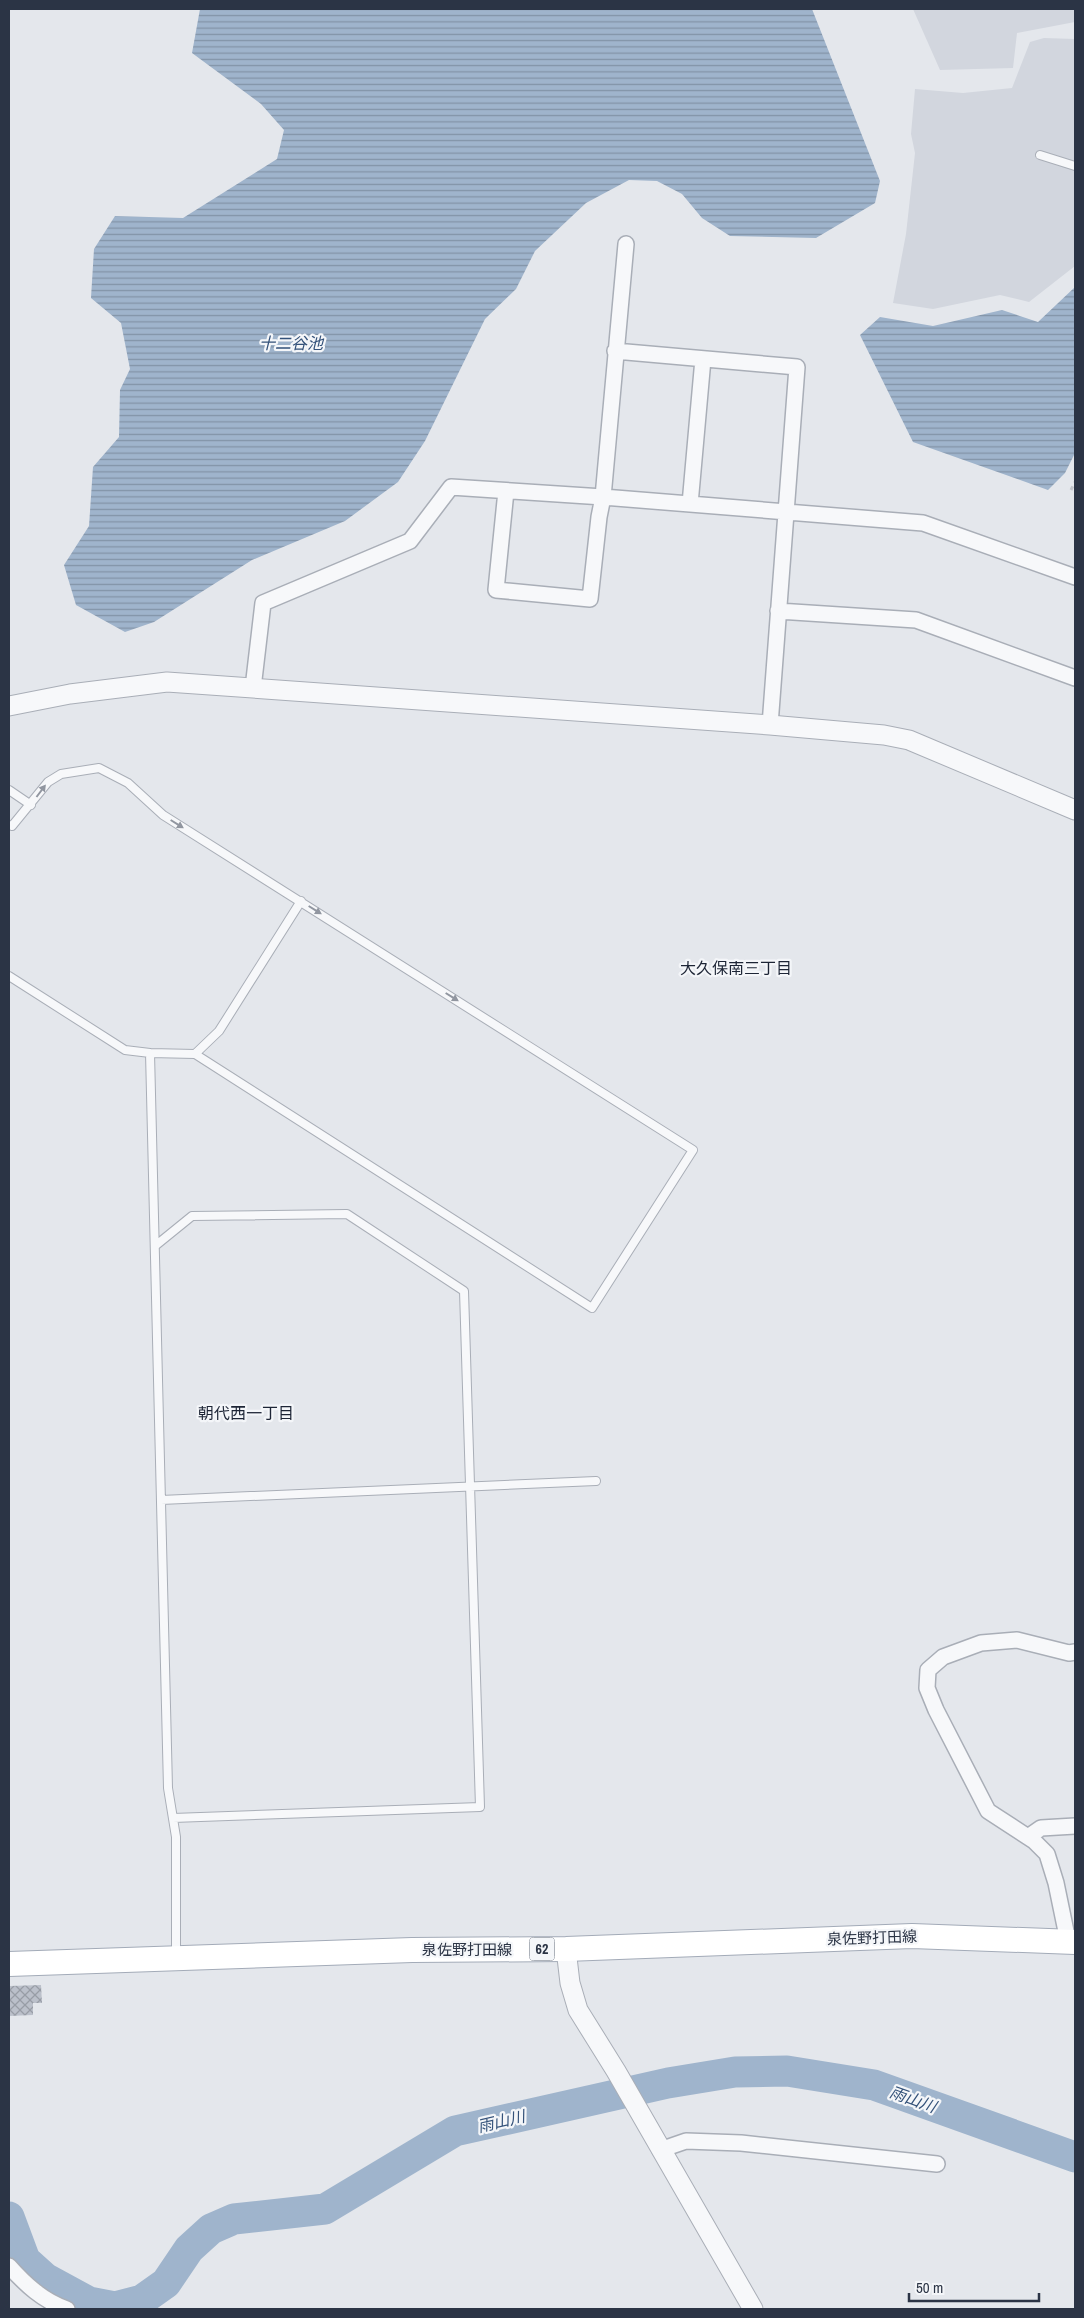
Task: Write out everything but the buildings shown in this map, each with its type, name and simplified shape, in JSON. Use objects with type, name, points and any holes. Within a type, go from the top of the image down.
[{"type":"main road","name":"泉佐野打田線","points":[[9,1964],[412,1950],[566,1949],[912,1936],[1072,1941]]},
{"type":"street","points":[[506,491],[496,590],[590,599],[603,497],[626,244]]},
{"type":"street","points":[[616,351],[797,368],[770,725]]},
{"type":"street","points":[[690,504],[703,359]]},
{"type":"street","points":[[253,688],[263,603],[410,542],[451,487],[603,497],[923,523],[1075,577]]},
{"type":"street","points":[[778,611],[916,620],[1075,678]]},
{"type":"street","points":[[9,706],[70,694],[167,682],[770,725],[884,735],[909,740],[1075,810]]},
{"type":"street","points":[[1072,1941],[1047,1854],[1028,1837],[988,1811],[936,1710],[927,1688],[928,1670],[942,1657],[981,1643],[1016,1640],[1069,1653],[1075,1652]]},
{"type":"street","points":[[1028,1837],[1041,1828],[1075,1826]]},
{"type":"street","points":[[566,1949],[570,1983],[578,2010],[616,2071],[753,2309]]},
{"type":"street","points":[[660,2150],[686,2141],[741,2143],[937,2164]]},
{"type":"street","points":[[9,2266],[28,2287],[58,2306],[67,2309]]},
{"type":"lane","points":[[1040,155],[1075,166]]},
{"type":"lane","points":[[9,825],[12,826],[48,782],[61,774],[99,768],[128,783],[163,815],[693,1150],[592,1308],[195,1054],[150,1053],[125,1050],[9,976]]},
{"type":"lane","points":[[9,790],[31,805]]},
{"type":"lane","points":[[195,1054],[219,1031],[301,901]]},
{"type":"lane","points":[[150,1053],[168,1788],[176,1837],[176,1957]]},
{"type":"lane","points":[[155,1246],[192,1216],[347,1214],[464,1291],[471,1488],[480,1807],[173,1818]]},
{"type":"lane","points":[[161,1500],[471,1488],[596,1481]]},
{"type":"path","points":[[1071,490],[1075,482]]},
{"type":"shaded area","points":[[913,9],[1075,9],[1075,22],[1017,33],[1013,68],[940,70]]},
{"type":"shaded area","points":[[1044,38],[1075,39],[1075,266],[1029,302],[1000,295],[933,309],[893,303],[906,234],[915,153],[911,134],[915,89],[963,93],[1012,88],[1030,42]]},
{"type":"water","name":"十二谷池","points":[[200,9],[812,9],[880,181],[875,203],[816,238],[730,236],[702,218],[682,194],[657,181],[629,180],[586,203],[535,251],[516,289],[485,319],[425,441],[398,482],[345,521],[252,560],[154,622],[125,632],[76,605],[64,565],[89,526],[93,467],[119,437],[120,390],[130,369],[121,323],[91,298],[94,249],[115,216],[183,218],[277,159],[284,130],[261,104],[192,53]]},
{"type":"water","points":[[1075,287],[1075,453],[1065,473],[1048,490],[913,442],[860,335],[880,317],[933,326],[1002,310],[1038,322]]},
{"type":"waterway","name":"雨山川","points":[[9,2217],[25,2260],[45,2278],[89,2302],[115,2307],[142,2300],[166,2283],[189,2249],[211,2229],[234,2219],[325,2209],[455,2131],[668,2083],[735,2072],[787,2071],[874,2085],[1075,2157]]},
{"type":"district","name":"大久保南三丁目","points":[[736,968]]},
{"type":"district","name":"朝代西一丁目","points":[[246,1413]]}]
